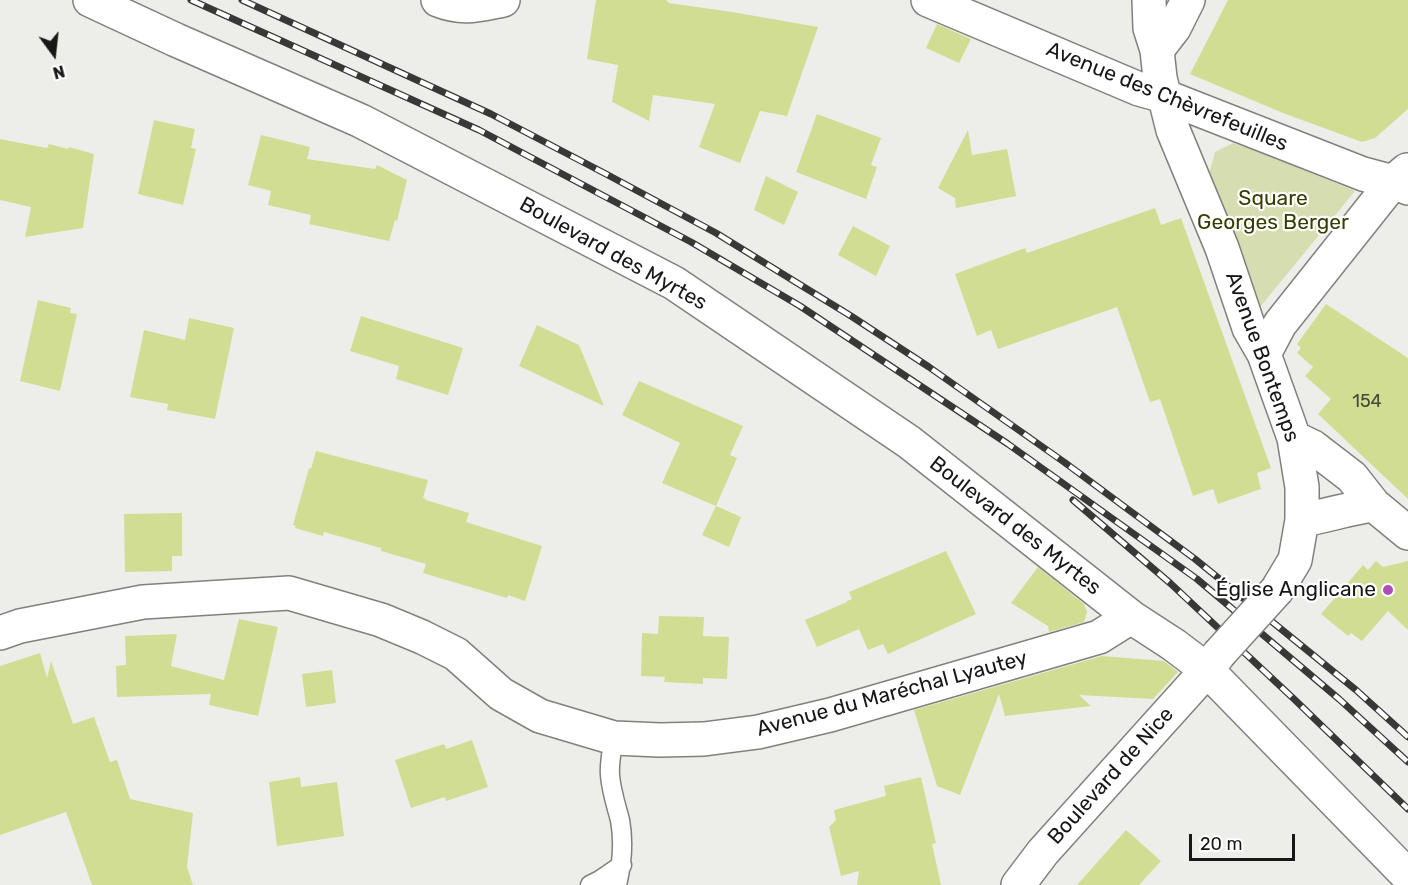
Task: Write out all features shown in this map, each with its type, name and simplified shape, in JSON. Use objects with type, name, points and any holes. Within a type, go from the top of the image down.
[{"type":"street","name":"Boulevard des Myrtes","points":[[90,0],[361,120],[674,283],[909,442],[1131,617],[1174,645],[1213,662],[1408,876]]},
{"type":"street","points":[[438,0],[471,7],[503,0]]},
{"type":"street","name":"Avenue des Chèvrefeuilles","points":[[928,0],[1139,89],[1164,96],[1363,174],[1403,180]]},
{"type":"street","name":"Avenue Bontemps","points":[[1149,0],[1150,28],[1157,50],[1160,78],[1173,130],[1222,248],[1249,328],[1264,354],[1294,438],[1302,487],[1302,520],[1295,560],[1277,590],[1213,662]]},
{"type":"street","points":[[1157,50],[1173,28],[1188,0]]},
{"type":"street","points":[[1264,354],[1280,324],[1403,180]]},
{"type":"street","points":[[1294,438],[1313,447],[1352,477],[1374,505],[1408,533]]},
{"type":"street","points":[[1302,520],[1374,505]]},
{"type":"street","name":"Avenue du Maréchal Lyautey","points":[[0,633],[20,626],[143,602],[289,593],[381,620],[422,637],[456,654],[501,694],[540,716],[614,738],[660,740],[704,739],[758,732],[841,712],[1099,637],[1131,617]]},
{"type":"street","name":"Boulevard de Nice","points":[[1018,885],[1042,852],[1213,662]]},
{"type":"lane","points":[[614,738],[610,773],[620,822],[622,845],[622,865],[617,885]]},
{"type":"lane","points":[[590,885],[622,865]]},
{"type":"green space","name":"Square Georges Berger","points":[[1233,143],[1355,191],[1256,312],[1209,174],[1215,152]]},
{"type":"building","points":[[596,0],[666,0],[669,3],[818,27],[787,116],[760,111],[740,163],[699,147],[715,104],[653,95],[649,121],[612,102],[618,65],[587,59]]},
{"type":"building","points":[[1228,0],[1408,0],[1408,109],[1375,138],[1362,142],[1283,113],[1190,74]]},
{"type":"building","points":[[937,24],[971,39],[959,63],[926,48]]},
{"type":"building","points":[[817,114],[881,138],[871,165],[877,167],[866,199],[796,172]]},
{"type":"building","points":[[154,120],[195,129],[191,148],[196,149],[183,205],[138,194]]},
{"type":"building","points":[[968,130],[972,155],[1007,149],[1016,196],[956,208],[955,198],[938,188]]},
{"type":"building","points":[[261,135],[310,147],[307,159],[375,169],[377,165],[407,180],[397,221],[395,220],[389,241],[309,224],[311,215],[268,205],[271,191],[248,185]]},
{"type":"building","points":[[0,139],[47,148],[49,144],[68,149],[69,147],[94,154],[83,228],[25,237],[31,207],[0,200]]},
{"type":"building","points":[[766,176],[798,192],[784,225],[754,210]]},
{"type":"building","points":[[1155,208],[1161,225],[1181,218],[1271,468],[1257,473],[1261,489],[1218,504],[1213,489],[1193,496],[1160,399],[1150,402],[1117,307],[998,349],[991,330],[977,336],[955,274],[1025,248],[1027,253]]},
{"type":"building","points":[[853,226],[890,246],[876,276],[838,255]]},
{"type":"building","points":[[38,300],[71,308],[70,313],[77,314],[60,391],[20,381]]},
{"type":"building","points":[[1326,304],[1408,358],[1408,499],[1318,414],[1331,399],[1305,376],[1313,367],[1297,353],[1301,348],[1297,344]]},
{"type":"building","points":[[361,316],[463,348],[448,395],[396,379],[399,366],[350,351]]},
{"type":"building","points":[[189,318],[234,328],[215,419],[167,410],[168,404],[130,397],[144,330],[185,340]]},
{"type":"building","points":[[537,325],[579,345],[604,406],[519,366]]},
{"type":"building","points":[[639,381],[743,426],[730,455],[737,458],[716,506],[662,483],[680,443],[622,415]]},
{"type":"building","points":[[316,451],[428,480],[423,498],[426,500],[469,513],[466,522],[542,546],[525,601],[508,595],[507,598],[423,573],[426,564],[381,551],[381,548],[324,532],[323,536],[295,528],[296,526],[293,525]]},
{"type":"building","points":[[716,506],[741,517],[729,547],[702,535]]},
{"type":"building","points":[[182,513],[182,556],[172,556],[172,571],[125,572],[124,514]]},
{"type":"building","points":[[946,551],[976,614],[888,654],[883,644],[868,650],[859,629],[817,647],[805,620],[852,599],[849,592]]},
{"type":"building","points":[[1376,561],[1383,567],[1408,561],[1408,630],[1388,611],[1362,641],[1351,633],[1348,636],[1321,614],[1363,565],[1368,570]]},
{"type":"building","points":[[1038,567],[1084,604],[1087,612],[1084,622],[1049,632],[1048,626],[1011,603]]},
{"type":"building","points":[[659,616],[704,617],[703,636],[729,637],[727,679],[703,678],[703,684],[664,682],[665,677],[641,676],[642,633],[658,634]]},
{"type":"building","points":[[239,619],[278,627],[258,716],[209,705],[211,694],[117,697],[116,666],[126,665],[125,636],[177,634],[171,666],[224,680]]},
{"type":"building","points":[[40,653],[47,678],[51,661],[73,724],[94,717],[110,762],[117,760],[130,799],[193,813],[187,867],[193,885],[92,885],[66,812],[0,835],[0,666]]},
{"type":"building","points":[[1102,656],[1164,661],[1178,672],[1153,699],[1079,695],[1091,706],[1005,716],[999,694],[960,795],[937,786],[914,710]]},
{"type":"building","points":[[332,670],[336,703],[306,707],[302,674]]},
{"type":"building","points":[[472,740],[488,787],[446,801],[445,797],[411,808],[395,760],[444,744],[446,749]]},
{"type":"building","points":[[300,777],[301,787],[337,782],[344,836],[277,846],[269,782]]},
{"type":"building","points":[[921,777],[936,843],[932,844],[941,885],[857,885],[859,871],[841,876],[829,827],[836,820],[834,810],[886,796],[884,786]]},
{"type":"building","points":[[1126,830],[1161,861],[1139,885],[1077,885]]},
{"type":"railway","points":[[191,0],[479,130],[691,242],[800,306],[1008,444],[1197,579],[1339,699],[1408,762]]},
{"type":"railway","points":[[242,0],[491,114],[716,233],[851,316],[929,367],[1064,462],[1195,559],[1356,690],[1408,737]]},
{"type":"railway","points":[[1073,500],[1170,583],[1408,809]]},
{"type":"place","name":"Église Anglicane","points":[[1388,590]]}]
